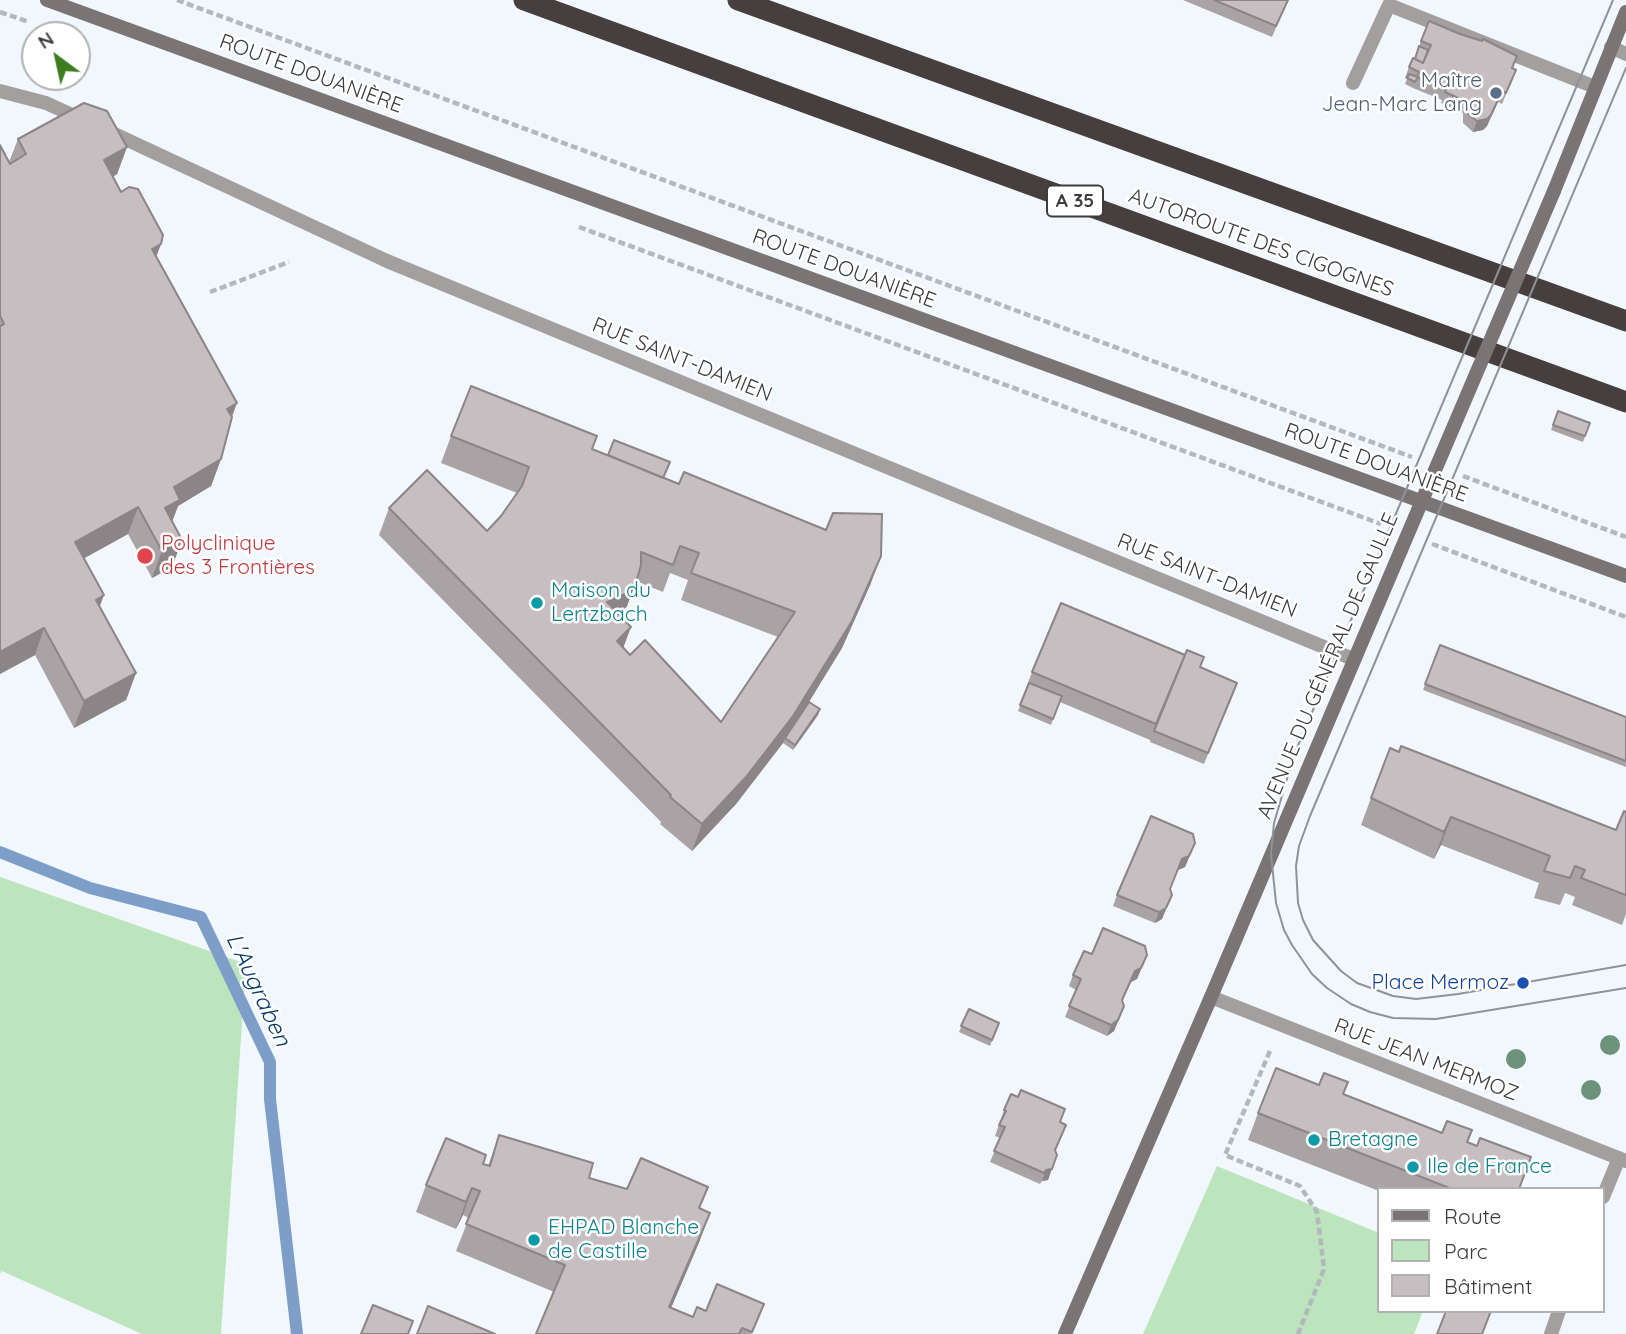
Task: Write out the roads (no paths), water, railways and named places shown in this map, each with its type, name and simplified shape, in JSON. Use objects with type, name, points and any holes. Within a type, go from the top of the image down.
[{"type":"highway","name":"AUTOROUTE DES CIGOGNES","points":[[524,0],[1626,402]]},
{"type":"highway","points":[[738,0],[1626,321]]},
{"type":"main road","name":"ROUTE DOUANIÈRE","points":[[47,0],[1626,576]]},
{"type":"main road","name":"AVENUE DU GÉNÉRAL DE GAULLE","points":[[1065,1334],[1554,191],[1626,12]]},
{"type":"street","points":[[1353,83],[1389,5],[1595,87]]},
{"type":"street","points":[[1611,47],[1626,54]]},
{"type":"street","name":"RUE SAINT-DAMIEN","points":[[0,92],[46,103],[387,261],[1353,659]]},
{"type":"street","name":"RUE JEAN MERMOZ","points":[[1211,997],[1622,1159]]},
{"type":"street","points":[[1605,1193],[1622,1159]]},
{"type":"street","points":[[1551,1334],[1558,1313]]},
{"type":"waterway","name":"L'Augraben","points":[[0,852],[90,888],[201,917],[270,1062],[270,1099],[297,1334]]},
{"type":"tram line","points":[[1613,0],[1294,755],[1274,823],[1271,854],[1276,903],[1284,930],[1292,945],[1312,974],[1327,988],[1351,1004],[1370,1012],[1393,1018],[1436,1019],[1626,988]]},
{"type":"tram line","points":[[1626,68],[1310,816],[1299,846],[1296,866],[1298,903],[1313,940],[1341,971],[1357,983],[1393,996],[1416,999],[1458,994],[1626,965]]},
{"type":"place","name":"Maître Jean-Marc Lang","points":[[1496,93]]},
{"type":"place","name":"Polyclinique des 3 Frontières","points":[[145,556]]},
{"type":"place","name":"Maison du Lertzbach","points":[[537,603]]},
{"type":"place","name":"Place Mermoz","points":[[1523,983]]},
{"type":"place","name":"Bretagne","points":[[1314,1140]]},
{"type":"place","name":"Ile de France","points":[[1413,1167]]},
{"type":"place","name":"EHPAD Blanche de Castille","points":[[534,1240]]}]
